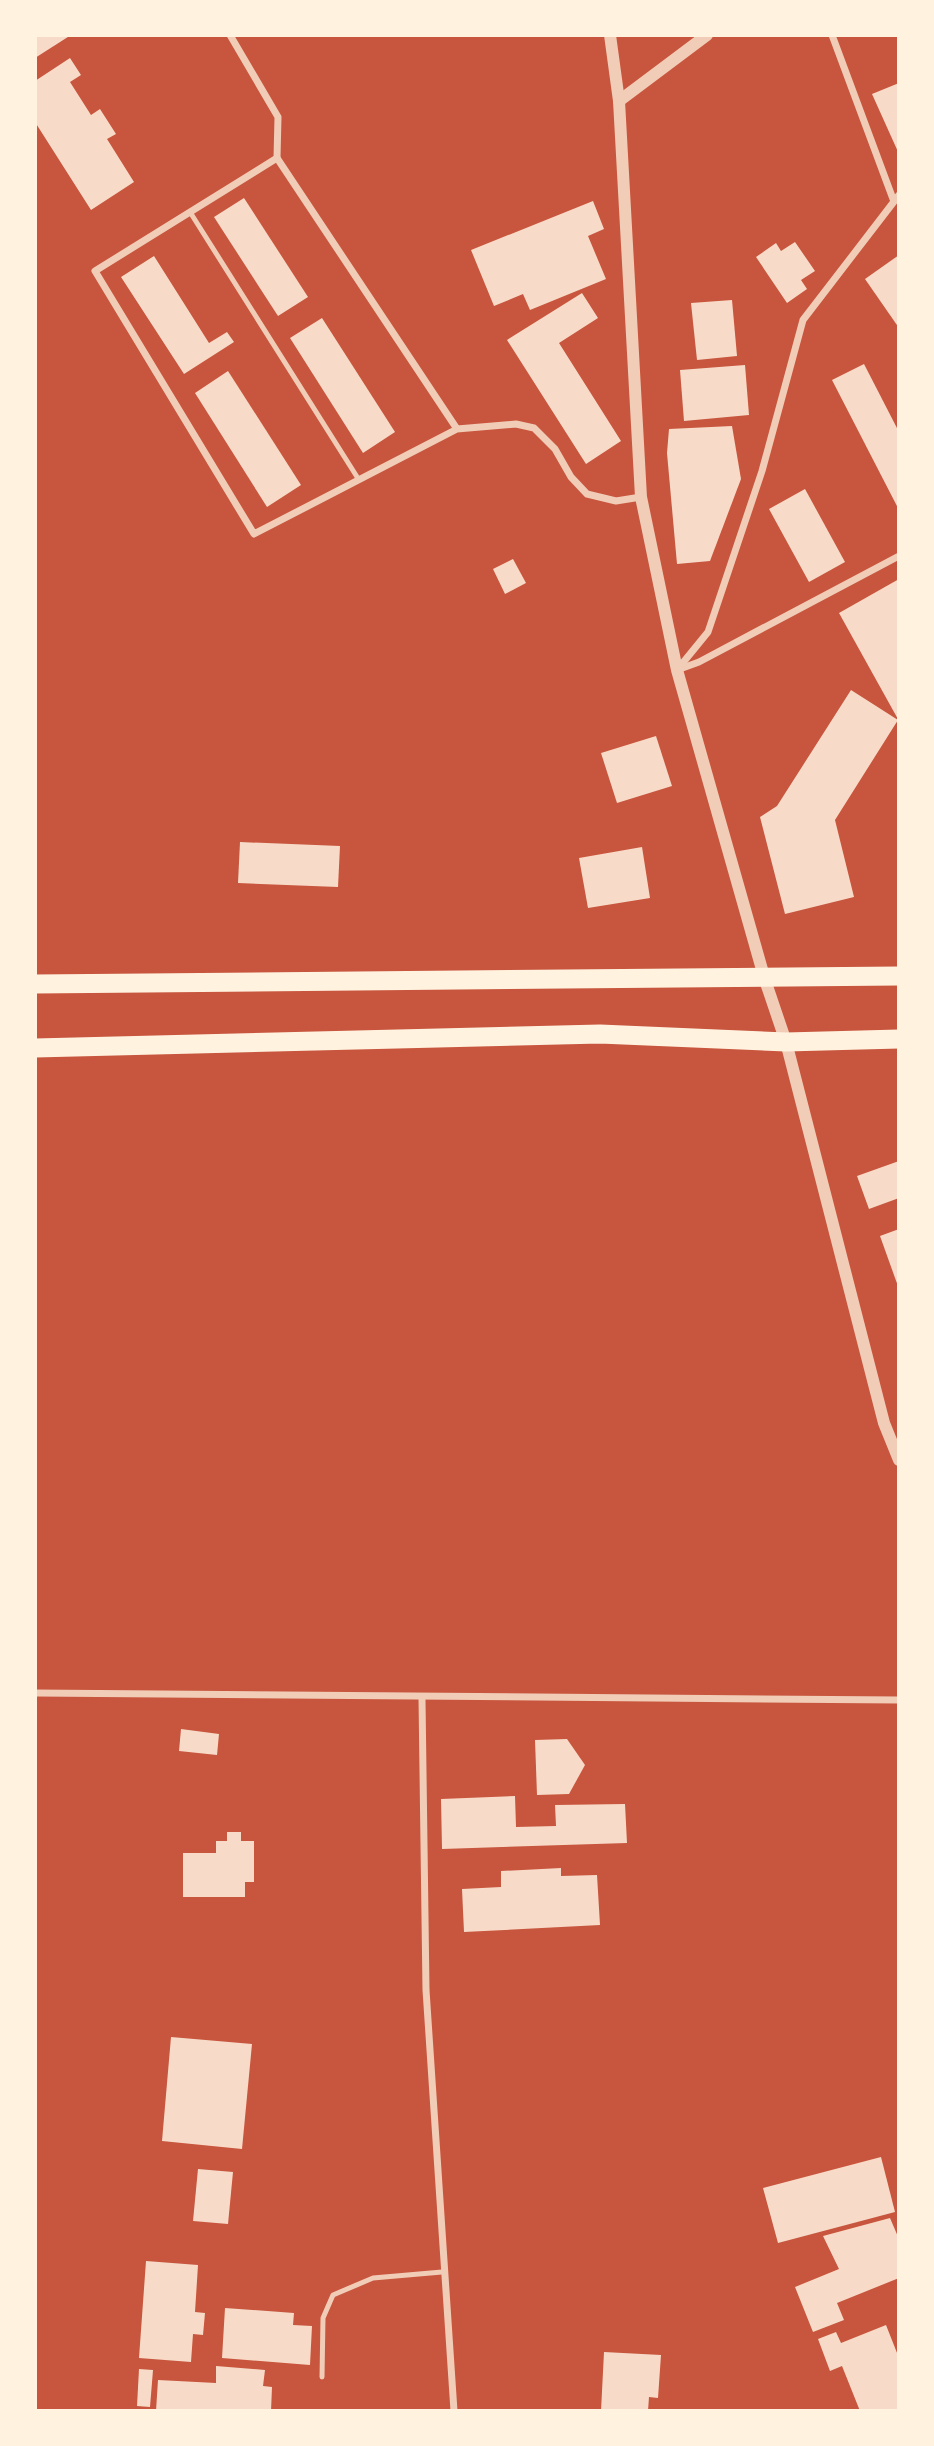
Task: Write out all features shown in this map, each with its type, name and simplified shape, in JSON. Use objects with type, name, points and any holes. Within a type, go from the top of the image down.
[{"type":"highway","points":[[35,984],[765,980],[899,976]]},
{"type":"highway","points":[[35,1048],[600,1034],[786,1042],[899,1039]]},
{"type":"street","points":[[230,35],[278,117],[277,158],[457,429]]},
{"type":"street","points":[[610,35],[618,101],[641,497],[677,670],[765,980],[786,1042],[884,1423],[899,1460]]},
{"type":"street","points":[[618,101],[707,35]]},
{"type":"street","points":[[677,670],[708,632],[761,471],[803,320],[896,197],[832,35]]},
{"type":"street","points":[[277,158],[95,271],[254,534],[457,429],[516,424],[534,428],[555,449],[571,477],[587,494],[616,501],[641,497]]},
{"type":"street","points":[[677,670],[699,662],[899,556]]},
{"type":"street","points":[[35,1693],[422,1699],[899,1700]]},
{"type":"street","points":[[422,1699],[426,1990],[442,2272],[454,2411]]},
{"type":"lane","points":[[190,212],[359,480]]},
{"type":"lane","points":[[322,2377],[323,2318],[332,2295],[373,2278],[442,2272]]},
{"type":"building","points":[[35,35],[71,35],[35,58]]},
{"type":"building","points":[[70,58],[81,75],[70,82],[91,115],[100,109],[116,134],[107,139],[134,182],[91,210],[35,122],[35,81]]},
{"type":"building","points":[[899,83],[899,154],[872,94]]},
{"type":"building","points":[[244,198],[308,297],[278,316],[214,217]]},
{"type":"building","points":[[593,201],[604,229],[588,236],[606,279],[530,310],[523,294],[494,306],[471,250]]},
{"type":"building","points":[[795,242],[815,271],[801,280],[807,289],[787,303],[756,257],[776,243],[781,251]]},
{"type":"building","points":[[899,255],[899,328],[865,279]]},
{"type":"building","points":[[154,256],[209,343],[227,332],[234,342],[184,374],[121,277]]},
{"type":"building","points":[[582,293],[598,318],[559,343],[621,441],[586,464],[507,340]]},
{"type":"building","points":[[732,300],[737,356],[697,360],[691,303]]},
{"type":"building","points":[[322,318],[395,432],[363,453],[290,338]]},
{"type":"building","points":[[864,364],[899,432],[899,510],[832,380]]},
{"type":"building","points":[[745,365],[749,415],[684,421],[680,370]]},
{"type":"building","points":[[228,371],[301,485],[267,507],[195,393]]},
{"type":"building","points":[[732,426],[741,479],[710,561],[677,564],[667,453],[669,429]]},
{"type":"building","points":[[805,489],[845,562],[809,582],[769,509]]},
{"type":"building","points":[[513,559],[526,583],[505,594],[493,569]]},
{"type":"building","points":[[899,579],[899,721],[839,613]]},
{"type":"building","points":[[851,690],[898,720],[835,820],[854,897],[785,914],[760,817],[777,806]]},
{"type":"building","points":[[656,736],[672,786],[617,803],[601,753]]},
{"type":"building","points":[[240,842],[340,846],[338,887],[238,883]]},
{"type":"building","points":[[642,847],[650,898],[588,908],[579,858]]},
{"type":"building","points":[[899,1161],[899,1198],[869,1209],[857,1176]]},
{"type":"building","points":[[899,1229],[899,1289],[880,1236]]},
{"type":"building","points":[[181,1729],[219,1734],[217,1755],[179,1751]]},
{"type":"building","points":[[567,1739],[585,1765],[569,1794],[537,1795],[535,1740]]},
{"type":"building","points":[[515,1796],[516,1827],[556,1826],[555,1805],[625,1804],[627,1843],[442,1849],[441,1799]]},
{"type":"building","points":[[227,1832],[241,1832],[241,1841],[254,1841],[254,1882],[245,1882],[245,1897],[183,1897],[183,1853],[216,1853],[216,1841],[227,1841]]},
{"type":"building","points":[[561,1868],[561,1876],[597,1875],[600,1925],[464,1932],[462,1889],[501,1887],[501,1871]]},
{"type":"building","points":[[171,2037],[252,2044],[242,2149],[162,2141]]},
{"type":"building","points":[[881,2157],[895,2212],[778,2243],[763,2188]]},
{"type":"building","points":[[198,2169],[233,2172],[228,2224],[193,2221]]},
{"type":"building","points":[[890,2218],[899,2239],[899,2278],[837,2303],[844,2320],[813,2332],[795,2287],[839,2269],[823,2236]]},
{"type":"building","points":[[146,2261],[198,2265],[195,2312],[205,2313],[203,2335],[193,2334],[191,2362],[139,2358]]},
{"type":"building","points":[[225,2308],[294,2313],[293,2325],[312,2326],[310,2365],[222,2358]]},
{"type":"building","points":[[886,2325],[899,2358],[899,2411],[860,2411],[842,2366],[830,2371],[818,2339],[836,2332],[841,2343]]},
{"type":"building","points":[[604,2352],[661,2355],[658,2398],[649,2397],[648,2411],[601,2411]]},
{"type":"building","points":[[216,2366],[265,2370],[263,2386],[272,2387],[271,2411],[156,2411],[158,2380],[216,2383]]},
{"type":"building","points":[[139,2369],[153,2370],[150,2407],[137,2406]]}]
